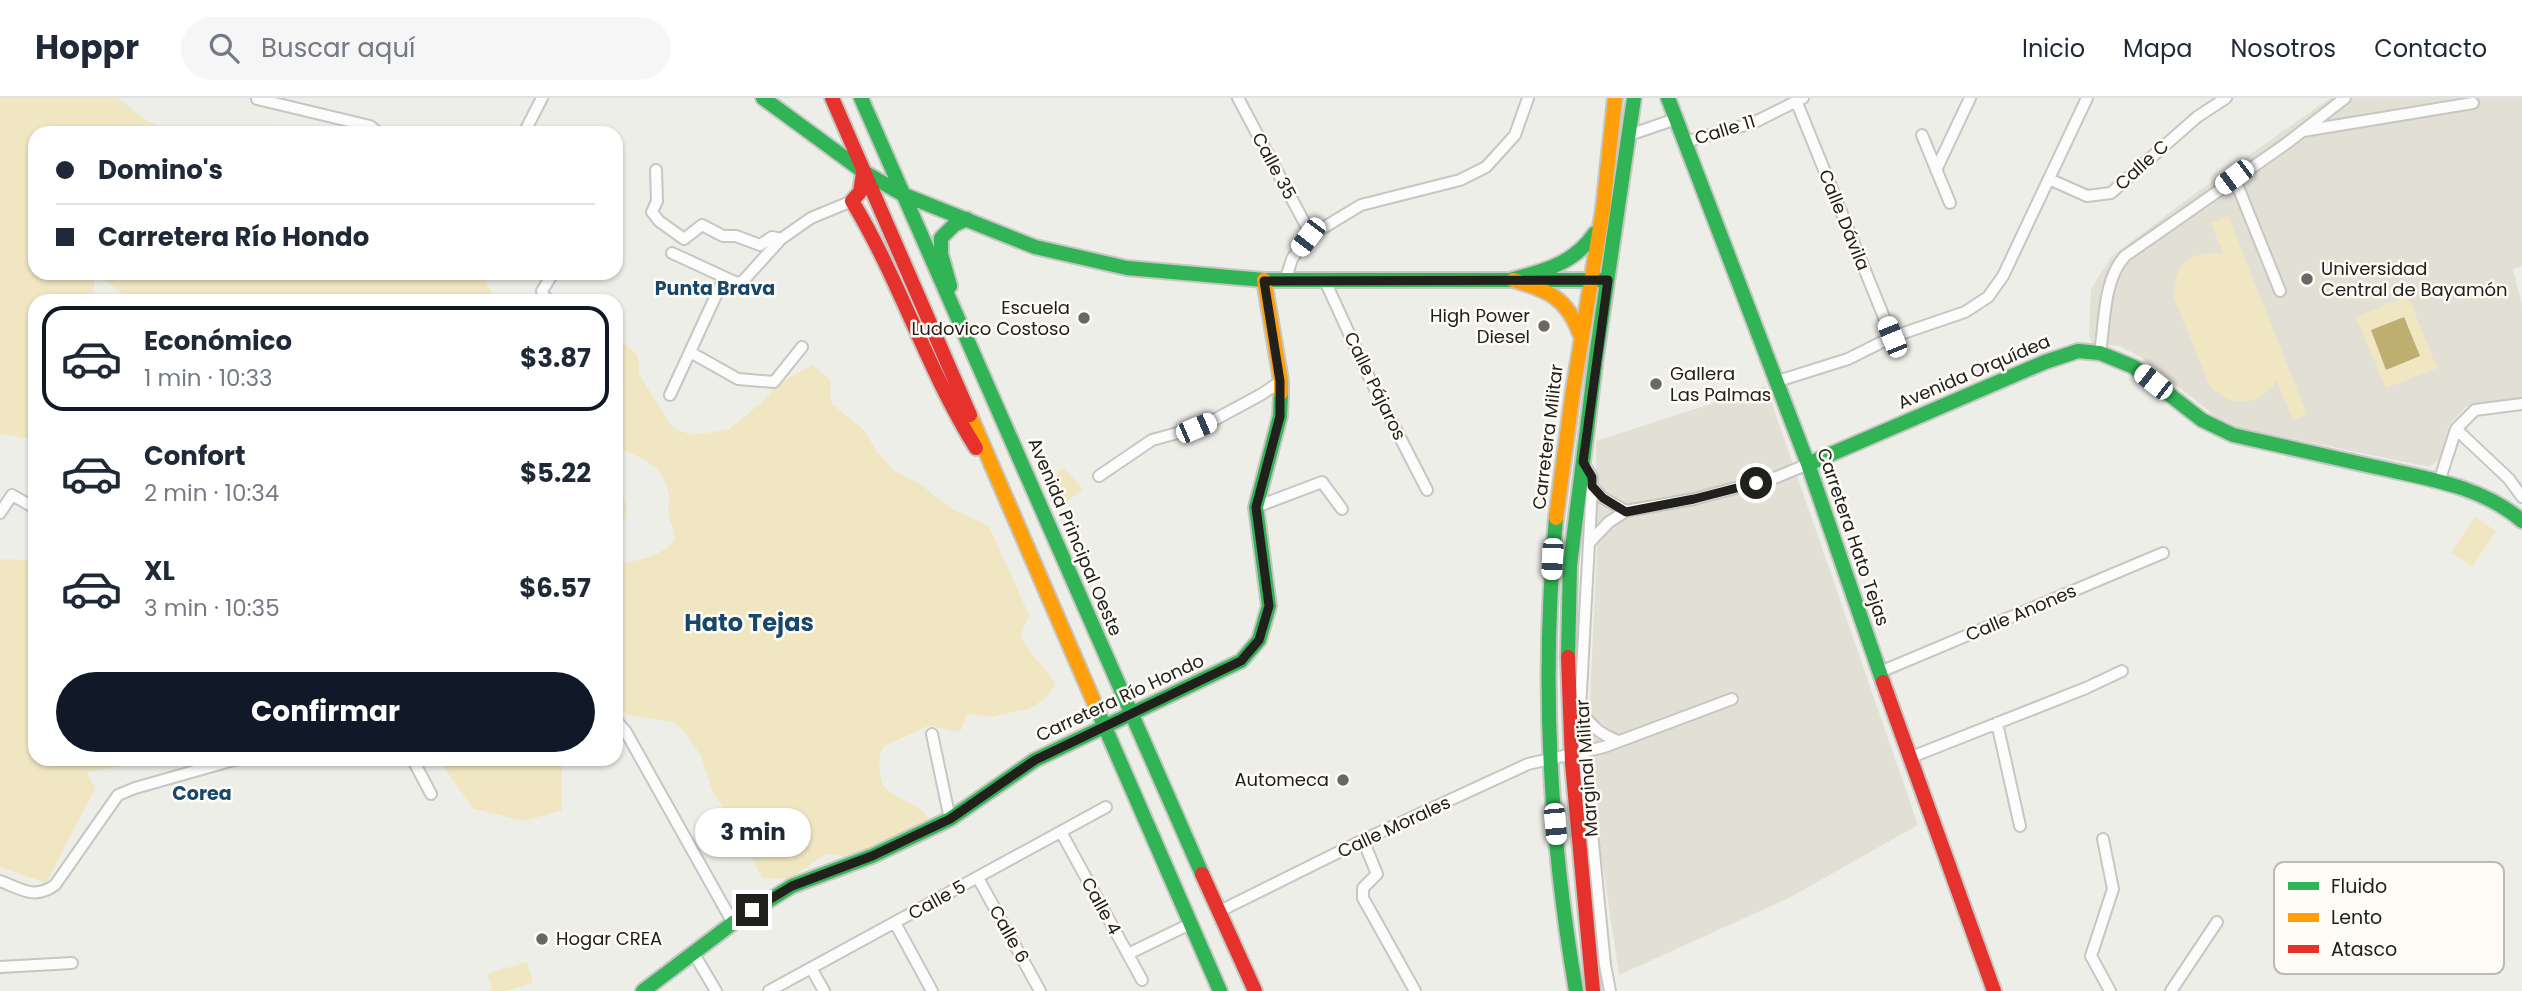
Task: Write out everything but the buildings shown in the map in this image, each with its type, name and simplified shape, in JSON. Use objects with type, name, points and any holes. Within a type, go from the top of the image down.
[{"type":"main road","points":[[762,98],[864,172],[902,194],[1035,247],[1127,268],[1264,281],[1608,280]]},
{"type":"main road","points":[[832,98],[1220,991]]},
{"type":"main road","name":"Avenida Principal Oeste","points":[[861,98],[1255,991]]},
{"type":"main road","name":"Carretera Militar","points":[[1576,991],[1566,934],[1549,760],[1549,616],[1552,559],[1581,337],[1601,221],[1615,98]]},
{"type":"main road","points":[[1593,991],[1578,753],[1569,682],[1570,565],[1634,98]]},
{"type":"main road","name":"Carretera Hato Tejas","points":[[1668,98],[1778,381],[1909,758],[1994,991]]},
{"type":"main road","points":[[864,172],[860,192],[852,201],[882,250],[948,399],[966,433],[994,473]]},
{"type":"main road","points":[[957,318],[940,244],[944,231],[967,219]]},
{"type":"main road","points":[[1510,280],[1555,269],[1572,261],[1590,243],[1601,221]]},
{"type":"main road","points":[[1510,280],[1546,289],[1564,302],[1575,317],[1581,337]]},
{"type":"main road","name":"Carretera Río Hondo","points":[[643,991],[733,923],[792,886],[872,856],[950,819],[1035,760],[1241,661],[1259,640],[1269,606],[1256,507],[1280,416],[1280,381],[1264,281]]},
{"type":"main road","name":"Avenida Orquídea","points":[[1808,464],[2045,362],[2078,351],[2101,353],[2134,367],[2202,420],[2233,435],[2439,482],[2488,497],[2505,506],[2522,521]]},
{"type":"street","points":[[528,126],[542,98]]},
{"type":"street","name":"Calle 35","points":[[1239,98],[1311,235]]},
{"type":"street","points":[[1285,281],[1292,259],[1311,235],[1361,205],[1460,180],[1486,167],[1515,135],[1528,98]]},
{"type":"street","points":[[1936,170],[1970,98]]},
{"type":"street","points":[[1778,381],[1848,359],[1892,337],[1965,312],[1988,297],[2003,276],[2087,98]]},
{"type":"street","name":"Calle C","points":[[2049,179],[2087,196],[2111,193],[2197,117],[2226,98]]},
{"type":"street","points":[[2101,353],[2111,280],[2125,256],[2346,98]]},
{"type":"street","points":[[257,99],[366,126]]},
{"type":"street","name":"Calle 11","points":[[1685,142],[1753,123],[1800,101]]},
{"type":"street","name":"Calle Dávila","points":[[1800,101],[1892,337]]},
{"type":"street","points":[[2301,131],[2473,103]]},
{"type":"street","points":[[1629,135],[1676,119]]},
{"type":"street","points":[[1922,135],[1950,203]]},
{"type":"street","points":[[656,170],[657,201],[652,212],[659,221],[684,239],[702,225],[723,236],[736,236],[761,245],[772,237],[781,239]]},
{"type":"street","points":[[2234,177],[2280,291]]},
{"type":"street","points":[[672,253],[737,284],[743,281],[781,239],[811,218],[852,201]]},
{"type":"street","points":[[670,395],[724,278]]},
{"type":"street","name":"Calle Pájaros","points":[[1325,281],[1370,379],[1427,490]]},
{"type":"street","points":[[690,352],[738,379],[774,382],[802,347]]},
{"type":"street","points":[[1099,476],[1152,440],[1196,428],[1227,414],[1280,381]]},
{"type":"street","points":[[2439,482],[2456,429],[2475,410],[2522,404]]},
{"type":"street","points":[[2456,429],[2509,479],[2522,497]]},
{"type":"street","name":"Marginal Militar","points":[[1583,462],[1592,477],[1592,486],[1578,753],[1610,991]]},
{"type":"street","name":"Avenida Orquídea","points":[[1626,512],[1694,499],[1777,477],[1808,464]]},
{"type":"street","points":[[1256,507],[1322,482],[1342,509]]},
{"type":"street","points":[[1590,542],[1609,522],[1626,512],[1603,498],[1592,486]]},
{"type":"street","points":[[0,513],[12,495],[28,504]]},
{"type":"street","name":"Calle Anones","points":[[1880,672],[2163,553]]},
{"type":"street","points":[[1909,758],[2086,688],[2122,671]]},
{"type":"street","name":"Calle Morales","points":[[1220,911],[1363,840],[1528,764],[1618,741],[1732,699]]},
{"type":"street","points":[[1580,710],[1591,726],[1601,734],[1618,741]]},
{"type":"street","points":[[1997,723],[2020,826]]},
{"type":"street","points":[[623,728],[733,923]]},
{"type":"street","points":[[932,734],[950,819]]},
{"type":"street","points":[[0,881],[34,894],[47,891],[55,885],[118,795],[213,766]]},
{"type":"street","points":[[415,766],[431,794]]},
{"type":"street","name":"Calle 5","points":[[769,991],[1106,807]]},
{"type":"street","name":"Calle 4","points":[[1061,832],[1142,980]]},
{"type":"street","points":[[2103,839],[2113,889],[2091,956],[2110,991]]},
{"type":"street","points":[[1363,840],[1377,874],[1363,888],[1363,898],[1415,991]]},
{"type":"street","name":"Calle 6","points":[[978,878],[1040,991]]},
{"type":"street","points":[[2171,991],[2217,922]]},
{"type":"street","points":[[895,923],[932,991]]},
{"type":"street","points":[[1128,954],[1190,924]]},
{"type":"street","points":[[694,954],[716,991]]},
{"type":"street","points":[[0,967],[72,963]]},
{"type":"street","points":[[811,968],[824,991]]},
{"type":"shaded area","points":[[0,98],[118,98],[146,120],[160,126],[28,126],[28,280],[94,280],[94,294],[28,294],[28,439],[0,434]]},
{"type":"shaded area","name":"Universidad Central de Bayamón","points":[[2330,98],[2522,98],[2522,266],[2513,269],[2522,305],[2522,397],[2466,407],[2449,425],[2440,459],[2429,467],[2240,428],[2215,416],[2141,357],[2119,346],[2092,344],[2089,336],[2091,289],[2111,257]]},
{"type":"shaded area","points":[[2228,216],[2307,415],[2293,420],[2277,381],[2261,396],[2245,402],[2237,402],[2219,394],[2210,386],[2174,298],[2177,276],[2187,261],[2203,254],[2224,255],[2211,223]]},
{"type":"shaded area","points":[[104,280],[487,280],[492,294],[121,294]]},
{"type":"shaded area","points":[[2408,296],[2437,368],[2386,388],[2356,317]]},
{"type":"shaded area","points":[[2404,317],[2420,356],[2386,370],[2371,330]]},
{"type":"shaded area","points":[[623,343],[636,353],[639,374],[671,425],[693,435],[729,429],[761,403],[778,384],[812,365],[828,377],[832,404],[864,430],[877,452],[896,472],[920,484],[952,509],[989,526],[1029,615],[1021,635],[1055,685],[1047,697],[1031,708],[992,717],[972,714],[966,716],[962,729],[956,732],[926,727],[884,746],[879,765],[883,785],[928,817],[924,829],[849,858],[824,855],[790,879],[762,878],[748,850],[735,835],[730,817],[713,793],[701,756],[683,730],[673,722],[628,715],[623,709],[623,563],[660,552],[672,543],[675,537],[668,514],[669,495],[663,477],[645,460],[623,450]]},
{"type":"shaded area","points":[[1766,386],[1918,825],[1789,898],[1619,975],[1590,780],[1589,722],[1597,545],[1596,441]]},
{"type":"shaded area","points":[[1064,468],[1083,489],[1066,503],[1052,478]]},
{"type":"shaded area","points":[[623,497],[626,505],[623,524]]},
{"type":"shaded area","points":[[2475,517],[2496,531],[2472,567],[2451,552]]},
{"type":"shaded area","points":[[0,559],[28,560],[28,766],[122,766],[87,772],[95,789],[46,883],[0,867]]},
{"type":"shaded area","points":[[442,766],[562,766],[562,810],[524,821],[474,809]]},
{"type":"shaded area","points":[[527,962],[533,983],[506,991],[492,991],[487,974]]},
{"type":"traffic: fast","points":[[763,98],[864,172],[902,194],[1035,247],[1127,268],[1264,280],[1600,280]]},
{"type":"traffic: fast","points":[[861,98],[1202,874]]},
{"type":"traffic: fast","points":[[1568,657],[1570,565],[1596,357],[1634,98]]},
{"type":"traffic: fast","points":[[1668,98],[1808,464],[1883,682]]},
{"type":"traffic: fast","points":[[950,286],[941,254],[941,238],[954,225],[967,219]]},
{"type":"traffic: fast","points":[[1510,280],[1568,259],[1587,244],[1595,233]]},
{"type":"traffic: fast","points":[[1808,464],[2045,362],[2078,351],[2100,353],[2134,367],[2202,420],[2233,435],[2451,485],[2488,499],[2522,521]]},
{"type":"traffic: fast","points":[[643,991],[733,923],[792,886],[872,856],[950,819],[1035,760],[1241,661],[1259,640],[1269,606],[1256,507],[1280,416],[1281,393]]},
{"type":"traffic: fast","points":[[1556,518],[1549,637],[1550,755],[1559,873],[1576,991]]},
{"type":"traffic: fast","points":[[1097,709],[1220,991]]},
{"type":"traffic: slow","points":[[1556,518],[1573,391],[1603,209],[1615,98]]},
{"type":"traffic: slow","points":[[1264,280],[1281,393]]},
{"type":"traffic: slow","points":[[1513,280],[1555,297],[1569,312],[1580,334]]},
{"type":"traffic: slow","points":[[970,415],[1097,709]]},
{"type":"traffic: jam","points":[[832,98],[970,415]]},
{"type":"traffic: jam","points":[[863,173],[860,192],[852,201],[885,262],[943,388],[976,448]]},
{"type":"traffic: jam","points":[[1568,657],[1572,763],[1593,991]]},
{"type":"traffic: jam","points":[[1883,682],[1994,991]]},
{"type":"traffic: jam","points":[[1202,874],[1255,991]]},
{"type":"place","name":"Universidad Central de Bayamón","points":[[2307,279]]},
{"type":"place","name":"Escuela Ludovico Costoso","points":[[1084,318]]},
{"type":"place","name":"High Power Diesel","points":[[1544,326]]},
{"type":"place","name":"Gallera Las Palmas","points":[[1656,384]]},
{"type":"place","name":"Automeca","points":[[1343,780]]},
{"type":"place","name":"Hogar CREA","points":[[542,939]]},
{"type":"district","name":"Punta Brava","points":[[715,288]]},
{"type":"district","name":"Hato Tejas","points":[[749,623]]},
{"type":"district","name":"Corea","points":[[202,793]]},
{"type":"route","points":[[752,910],[792,886],[872,856],[950,819],[1035,760],[1241,661],[1259,640],[1269,606],[1256,507],[1280,416],[1280,381],[1264,281],[1608,280],[1583,462],[1592,477],[1592,486],[1603,498],[1626,512],[1694,499],[1756,483]]}]
